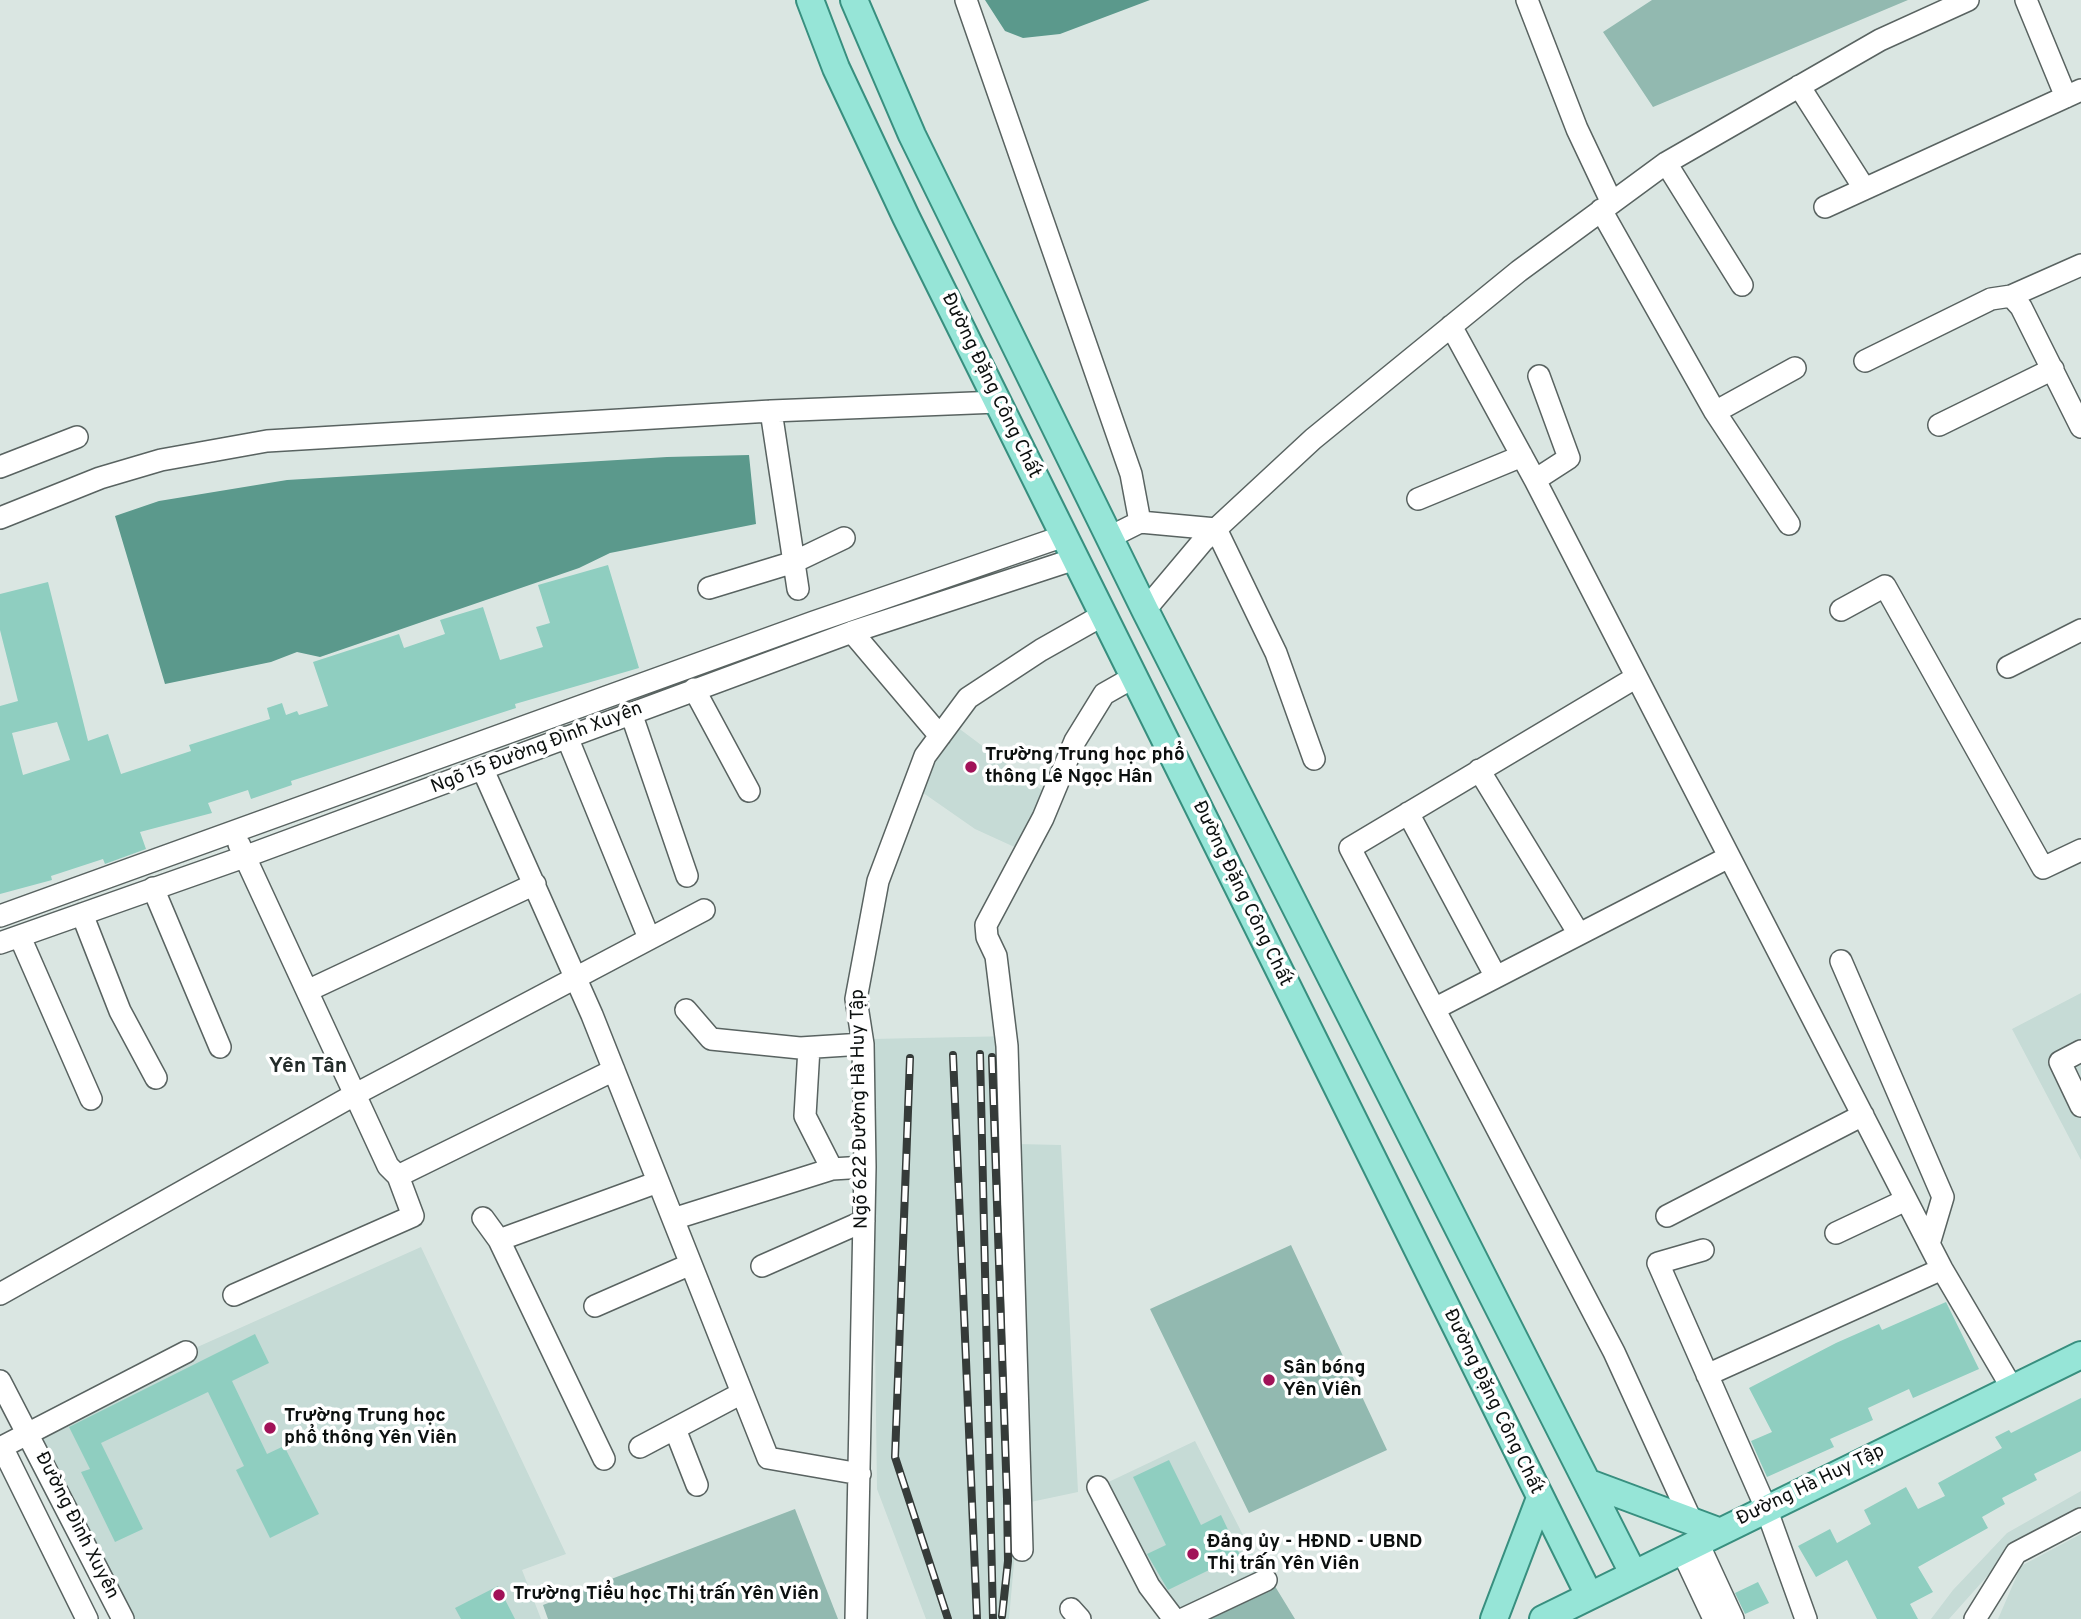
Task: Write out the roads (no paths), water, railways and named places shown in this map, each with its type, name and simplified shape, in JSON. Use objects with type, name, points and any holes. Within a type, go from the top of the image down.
[{"type":"main road","name":"Đường Đặng Công Chất","points":[[810,0],[865,130],[1589,1595]]},
{"type":"main road","points":[[854,0],[912,135],[1037,385],[1145,610],[1633,1573]]},
{"type":"main road","points":[[998,402],[1037,385]]},
{"type":"main road","points":[[1139,688],[1180,678]]},
{"type":"main road","name":"Đường Hà Huy Tập","points":[[1543,1619],[1633,1573],[1697,1535],[1766,1508],[2081,1354]]},
{"type":"main road","points":[[1589,1483],[1697,1535]]},
{"type":"main road","points":[[1494,1619],[1540,1498]]},
{"type":"street","points":[[966,0],[1131,474],[1140,522]]},
{"type":"street","points":[[1145,610],[1216,529],[1313,439],[1451,326],[1607,206],[1666,163],[1799,86],[1880,40],[1968,0]]},
{"type":"street","points":[[1825,206],[2074,93],[2026,0]]},
{"type":"street","points":[[1531,2],[1607,206],[1715,412],[1789,524]]},
{"type":"street","points":[[1799,86],[1864,188]]},
{"type":"street","points":[[1666,163],[1742,285]]},
{"type":"street","points":[[1865,361],[1991,299],[2011,296],[2081,265]]},
{"type":"street","points":[[2011,296],[2021,307],[2081,427]]},
{"type":"street","points":[[1451,326],[1535,480],[1942,1269],[2012,1388]]},
{"type":"street","points":[[1715,412],[1795,368]]},
{"type":"street","points":[[1939,425],[2053,369]]},
{"type":"street","points":[[1535,480],[1569,458],[1539,376]]},
{"type":"street","points":[[0,518],[100,478],[161,460],[236,445],[771,411],[998,402]]},
{"type":"street","points":[[771,411],[798,589]]},
{"type":"street","points":[[0,467],[77,437]]},
{"type":"street","points":[[1418,499],[1522,456]]},
{"type":"street","points":[[1111,537],[1140,522],[1216,529]]},
{"type":"street","points":[[1216,529],[1276,653],[1314,759]]},
{"type":"street","points":[[709,588],[793,562],[844,538]]},
{"type":"street","name":"Ngõ 15 Đường Đình Xuyên","points":[[10,940],[483,769],[1070,548]]},
{"type":"street","name":"Ngõ 15 Đường Đình Xuyên","points":[[0,916],[647,682],[1070,548]]},
{"type":"street","points":[[1842,610],[1885,586],[2043,868],[2081,850]]},
{"type":"street","name":"Ngõ 622 Đường Hà Huy Tập","points":[[856,1619],[865,1167],[863,1044],[856,999],[878,881],[925,756],[968,698],[1041,650],[1103,615]]},
{"type":"street","points":[[2008,667],[2081,630]]},
{"type":"street","points":[[852,632],[940,736]]},
{"type":"street","points":[[1636,678],[1350,848],[1614,1352],[1733,1619]]},
{"type":"street","points":[[647,682],[654,704]]},
{"type":"street","points":[[1022,1550],[1007,1046],[996,956],[987,937],[986,925],[1043,818],[1075,741],[1104,694],[1139,688]]},
{"type":"street","points":[[694,689],[748,791]]},
{"type":"street","points":[[631,713],[687,877]]},
{"type":"street","points":[[567,737],[649,938]]},
{"type":"street","points":[[483,769],[614,1070],[768,1458],[860,1474]]},
{"type":"street","points":[[1479,770],[1579,934]]},
{"type":"street","points":[[1408,813],[1496,977]]},
{"type":"street","points":[[234,831],[354,1095],[388,1166],[398,1176],[413,1216],[234,1295]]},
{"type":"street","points":[[1436,1008],[1729,857]]},
{"type":"street","points":[[307,991],[534,884]]},
{"type":"street","points":[[153,888],[220,1047]]},
{"type":"street","points":[[0,1294],[354,1095],[704,910]]},
{"type":"street","points":[[82,914],[120,1011],[156,1078]]},
{"type":"street","points":[[10,940],[91,1100]]},
{"type":"street","points":[[1841,961],[1943,1197],[1929,1244]]},
{"type":"street","points":[[686,1010],[711,1039],[809,1048],[863,1044]]},
{"type":"street","points":[[809,1048],[805,1116],[832,1169]]},
{"type":"street","points":[[2081,1051],[2060,1062],[2081,1106]]},
{"type":"street","points":[[398,1176],[614,1070]]},
{"type":"street","points":[[1667,1216],[1863,1115]]},
{"type":"street","points":[[673,1219],[832,1169],[865,1167]]},
{"type":"street","points":[[499,1240],[658,1182]]},
{"type":"street","points":[[1836,1233],[1906,1200]]},
{"type":"street","points":[[483,1218],[499,1240],[604,1459]]},
{"type":"street","points":[[762,1266],[864,1221]]},
{"type":"street","points":[[1703,1250],[1658,1263],[1766,1508],[1806,1619]]},
{"type":"street","points":[[595,1306],[691,1264]]},
{"type":"street","points":[[1707,1375],[1942,1269]]},
{"type":"street","points":[[28,1433],[186,1352]]},
{"type":"street","name":"Đường Đình Xuyên","points":[[0,1381],[123,1619]]},
{"type":"street","points":[[640,1447],[742,1393]]},
{"type":"street","points":[[675,1429],[696,1485]]},
{"type":"street","name":"Đường Đình Xuyên","points":[[28,1433],[2,1447],[87,1619]]},
{"type":"street","points":[[1098,1487],[1149,1586],[1174,1619]]},
{"type":"street","points":[[1975,1619],[2016,1553],[2081,1518]]},
{"type":"street","points":[[1697,1535],[1714,1619]]},
{"type":"street","points":[[1184,1619],[1266,1580]]},
{"type":"railway","points":[[980,1054],[993,1619]]},
{"type":"railway","points":[[953,1055],[977,1619]]},
{"type":"railway","points":[[992,1057],[1007,1499],[1008,1561],[1002,1616]]},
{"type":"railway","points":[[910,1058],[895,1457],[948,1619]]},
{"type":"place","name":"Trường Trung học phổ thông Lê Ngọc Hân","points":[[971,767]]},
{"type":"place","name":"Sân bóng Yên Viên","points":[[1269,1380]]},
{"type":"place","name":"Trường Trung học phổ thông Yên Viên","points":[[270,1428]]},
{"type":"place","name":"Đảng ủy - HĐND - UBND Thị trấn Yên Viên","points":[[1193,1554]]},
{"type":"place","name":"Trường Tiểu học Thị trấn Yên Viên","points":[[499,1595]]},
{"type":"district","name":"Yên Tân","points":[[308,1068]]}]
